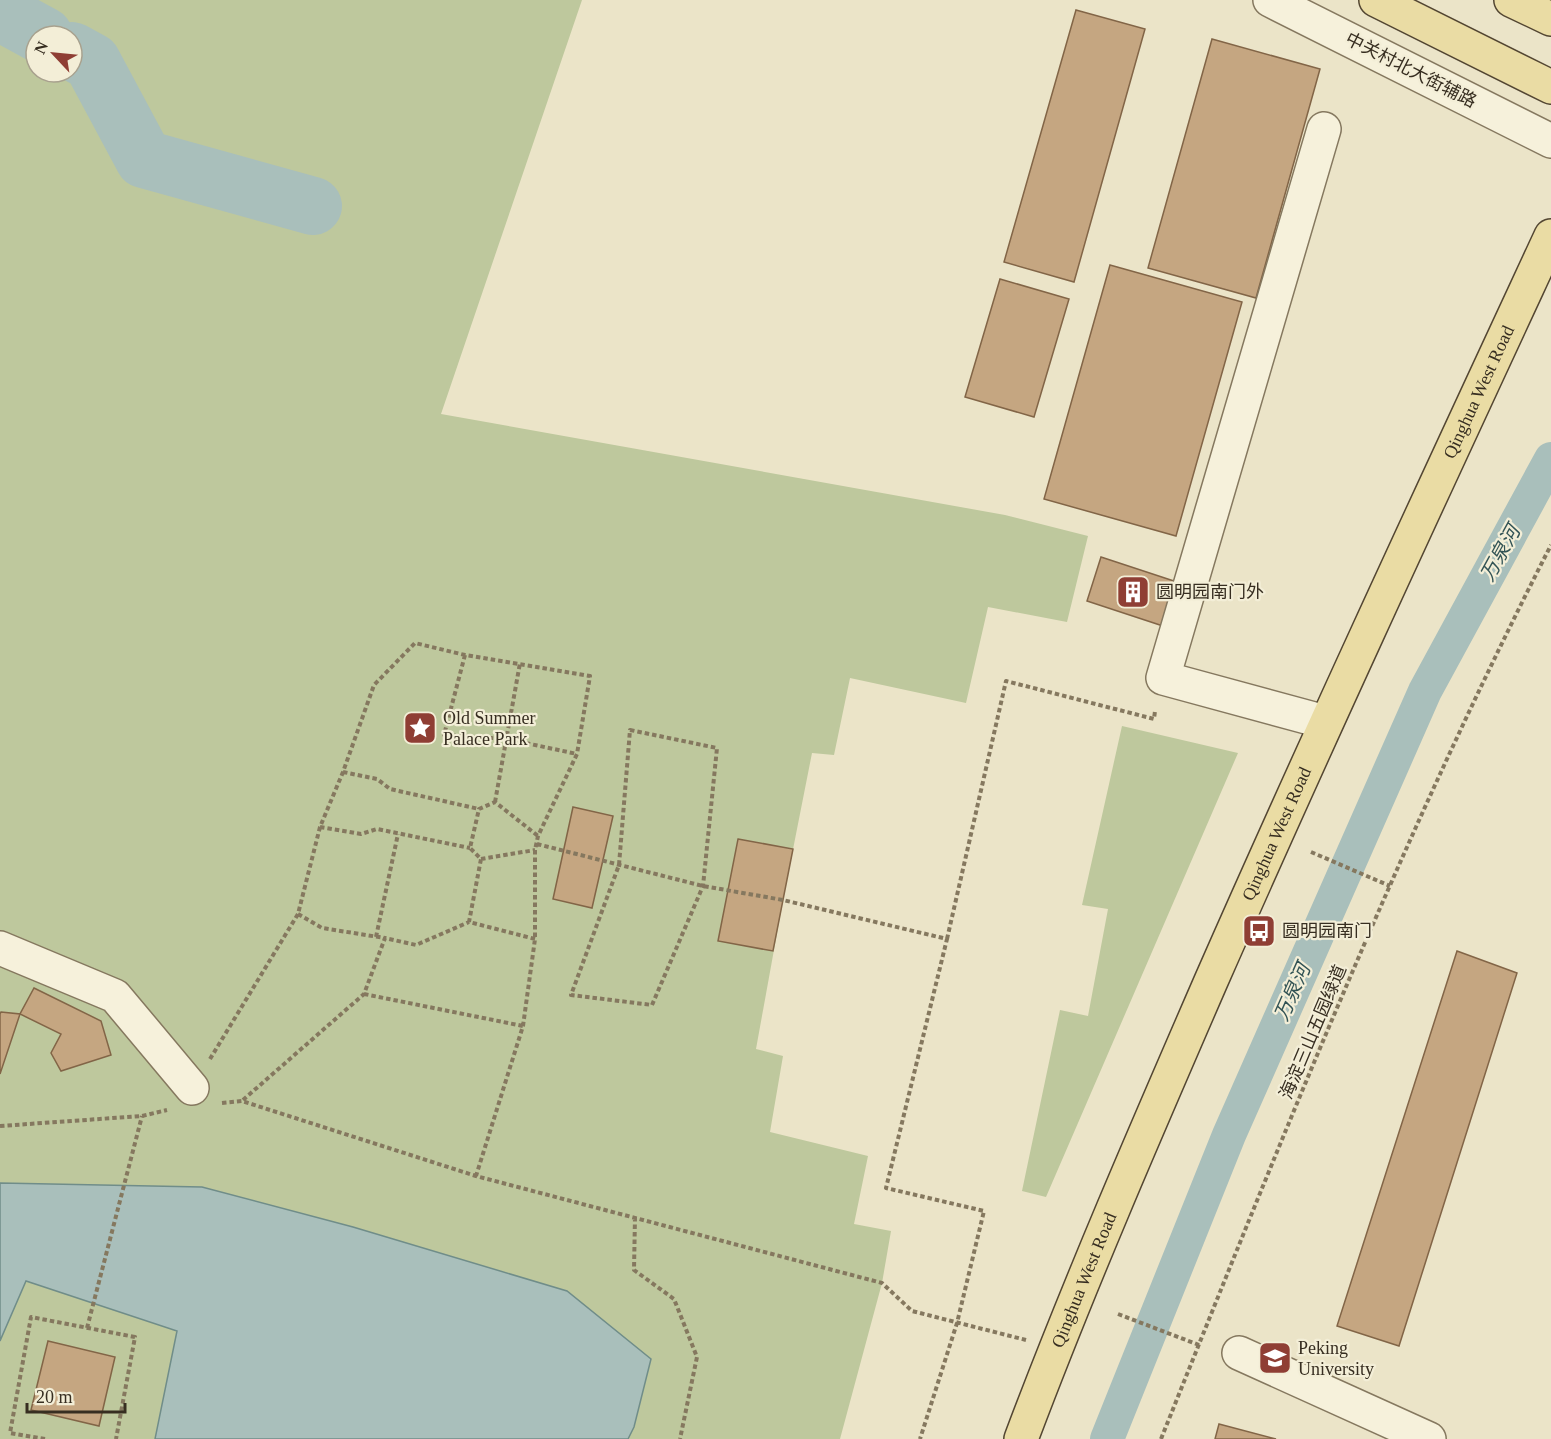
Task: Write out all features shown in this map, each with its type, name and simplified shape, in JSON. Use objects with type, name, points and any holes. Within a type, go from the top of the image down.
[{"type":"main road","points":[[1376,0],[1551,87]]},
{"type":"main road","points":[[1511,0],[1551,20]]},
{"type":"main road","name":"Qinghua West Road","points":[[1021,1439],[1055,1348],[1121,1188],[1325,722],[1551,236]]},
{"type":"street","name":"中关村北大街辅路","points":[[1270,0],[1551,141]]},
{"type":"street","points":[[1324,129],[1163,678],[1325,722]]},
{"type":"street","points":[[0,948],[115,996],[202,1096]]},
{"type":"street","points":[[1239,1353],[1429,1439]]},
{"type":"path","name":"海淀三山五园绿道","points":[[1161,1439],[1263,1181],[1390,886],[1484,678],[1551,545]]},
{"type":"path","points":[[0,1126],[142,1116],[181,1107],[202,1096],[298,914],[320,827],[374,685],[415,643],[465,655],[590,676],[576,754],[538,836],[535,850],[535,939],[523,1026],[476,1176]]},
{"type":"path","points":[[465,655],[444,735],[507,739],[576,754]]},
{"type":"path","points":[[495,802],[520,663]]},
{"type":"path","points":[[920,1439],[957,1323],[984,1210],[886,1188],[947,939],[1006,681],[1154,719],[1163,678]]},
{"type":"path","points":[[630,730],[717,748],[703,886],[652,1005],[571,995],[619,865],[630,730]]},
{"type":"path","points":[[343,771],[377,779],[390,789],[479,809],[495,802]]},
{"type":"path","points":[[495,802],[538,836]]},
{"type":"path","points":[[470,848],[479,809]]},
{"type":"path","points":[[320,827],[361,834],[377,830],[470,848],[481,859]]},
{"type":"path","points":[[376,936],[398,834]]},
{"type":"path","points":[[537,844],[703,886],[783,900],[947,939]]},
{"type":"path","points":[[481,859],[535,850]]},
{"type":"path","points":[[1311,852],[1390,886]]},
{"type":"path","points":[[469,922],[481,859]]},
{"type":"path","points":[[298,914],[322,928],[416,945],[469,922],[535,939]]},
{"type":"path","points":[[242,1101],[364,994],[385,938]]},
{"type":"path","points":[[364,994],[523,1026]]},
{"type":"path","points":[[202,1096],[242,1101],[476,1176],[882,1282],[912,1311],[1055,1348]]},
{"type":"path","points":[[87,1328],[142,1116]]},
{"type":"path","points":[[635,1217],[634,1270],[674,1299],[697,1357],[680,1439]]},
{"type":"path","points":[[1118,1314],[1199,1345]]},
{"type":"path","points":[[45,1439],[10,1432],[32,1317],[135,1336],[116,1439]]},
{"type":"green space","name":"Old Summer Palace Park","points":[[0,0],[582,0],[441,414],[1005,515],[1088,536],[1067,622],[988,607],[966,703],[850,678],[834,755],[812,753],[756,1049],[783,1056],[770,1132],[868,1156],[854,1224],[891,1231],[882,1283],[840,1439],[0,1439]]},
{"type":"green space","points":[[1122,726],[1238,753],[1046,1197],[1022,1191],[1060,1010],[1088,1016],[1108,909],[1082,905]]},
{"type":"water","points":[[0,1183],[202,1187],[353,1227],[567,1291],[651,1359],[634,1427],[628,1439],[155,1439],[177,1331],[26,1281],[0,1341]]},
{"type":"building","points":[[1076,10],[1145,29],[1074,282],[1004,262]]},
{"type":"building","points":[[1212,39],[1320,69],[1256,298],[1148,268]]},
{"type":"building","points":[[1110,265],[1242,302],[1176,536],[1044,499]]},
{"type":"building","points":[[1000,279],[1069,299],[1034,417],[965,397]]},
{"type":"building","name":"圆明园南门外","points":[[1101,557],[1180,583],[1166,627],[1087,601]]},
{"type":"building","points":[[573,807],[613,816],[592,908],[553,899]]},
{"type":"building","points":[[738,839],[793,849],[773,951],[718,941]]},
{"type":"building","points":[[1457,951],[1517,973],[1399,1346],[1337,1326]]},
{"type":"building","points":[[34,988],[101,1021],[111,1055],[61,1071],[51,1053],[61,1034],[20,1014]]},
{"type":"building","points":[[1,1012],[20,1014],[0,1074],[0,1014]]},
{"type":"building","points":[[48,1341],[115,1357],[99,1426],[31,1410]]},
{"type":"building","points":[[1219,1424],[1276,1439],[1215,1439]]},
{"type":"waterway","points":[[0,12],[24,25]]},
{"type":"waterway","points":[[84,58],[92,62],[144,159],[313,206]]},
{"type":"waterway","name":"万泉河","points":[[1107,1439],[1229,1135],[1425,691],[1551,459]]},
{"type":"place","name":"圆明园南门外","points":[[1133,592]]},
{"type":"place","name":"Old Summer Palace Park","points":[[420,728]]},
{"type":"place","name":"圆明园南门","points":[[1259,931]]},
{"type":"place","name":"Peking University","points":[[1275,1358]]}]
